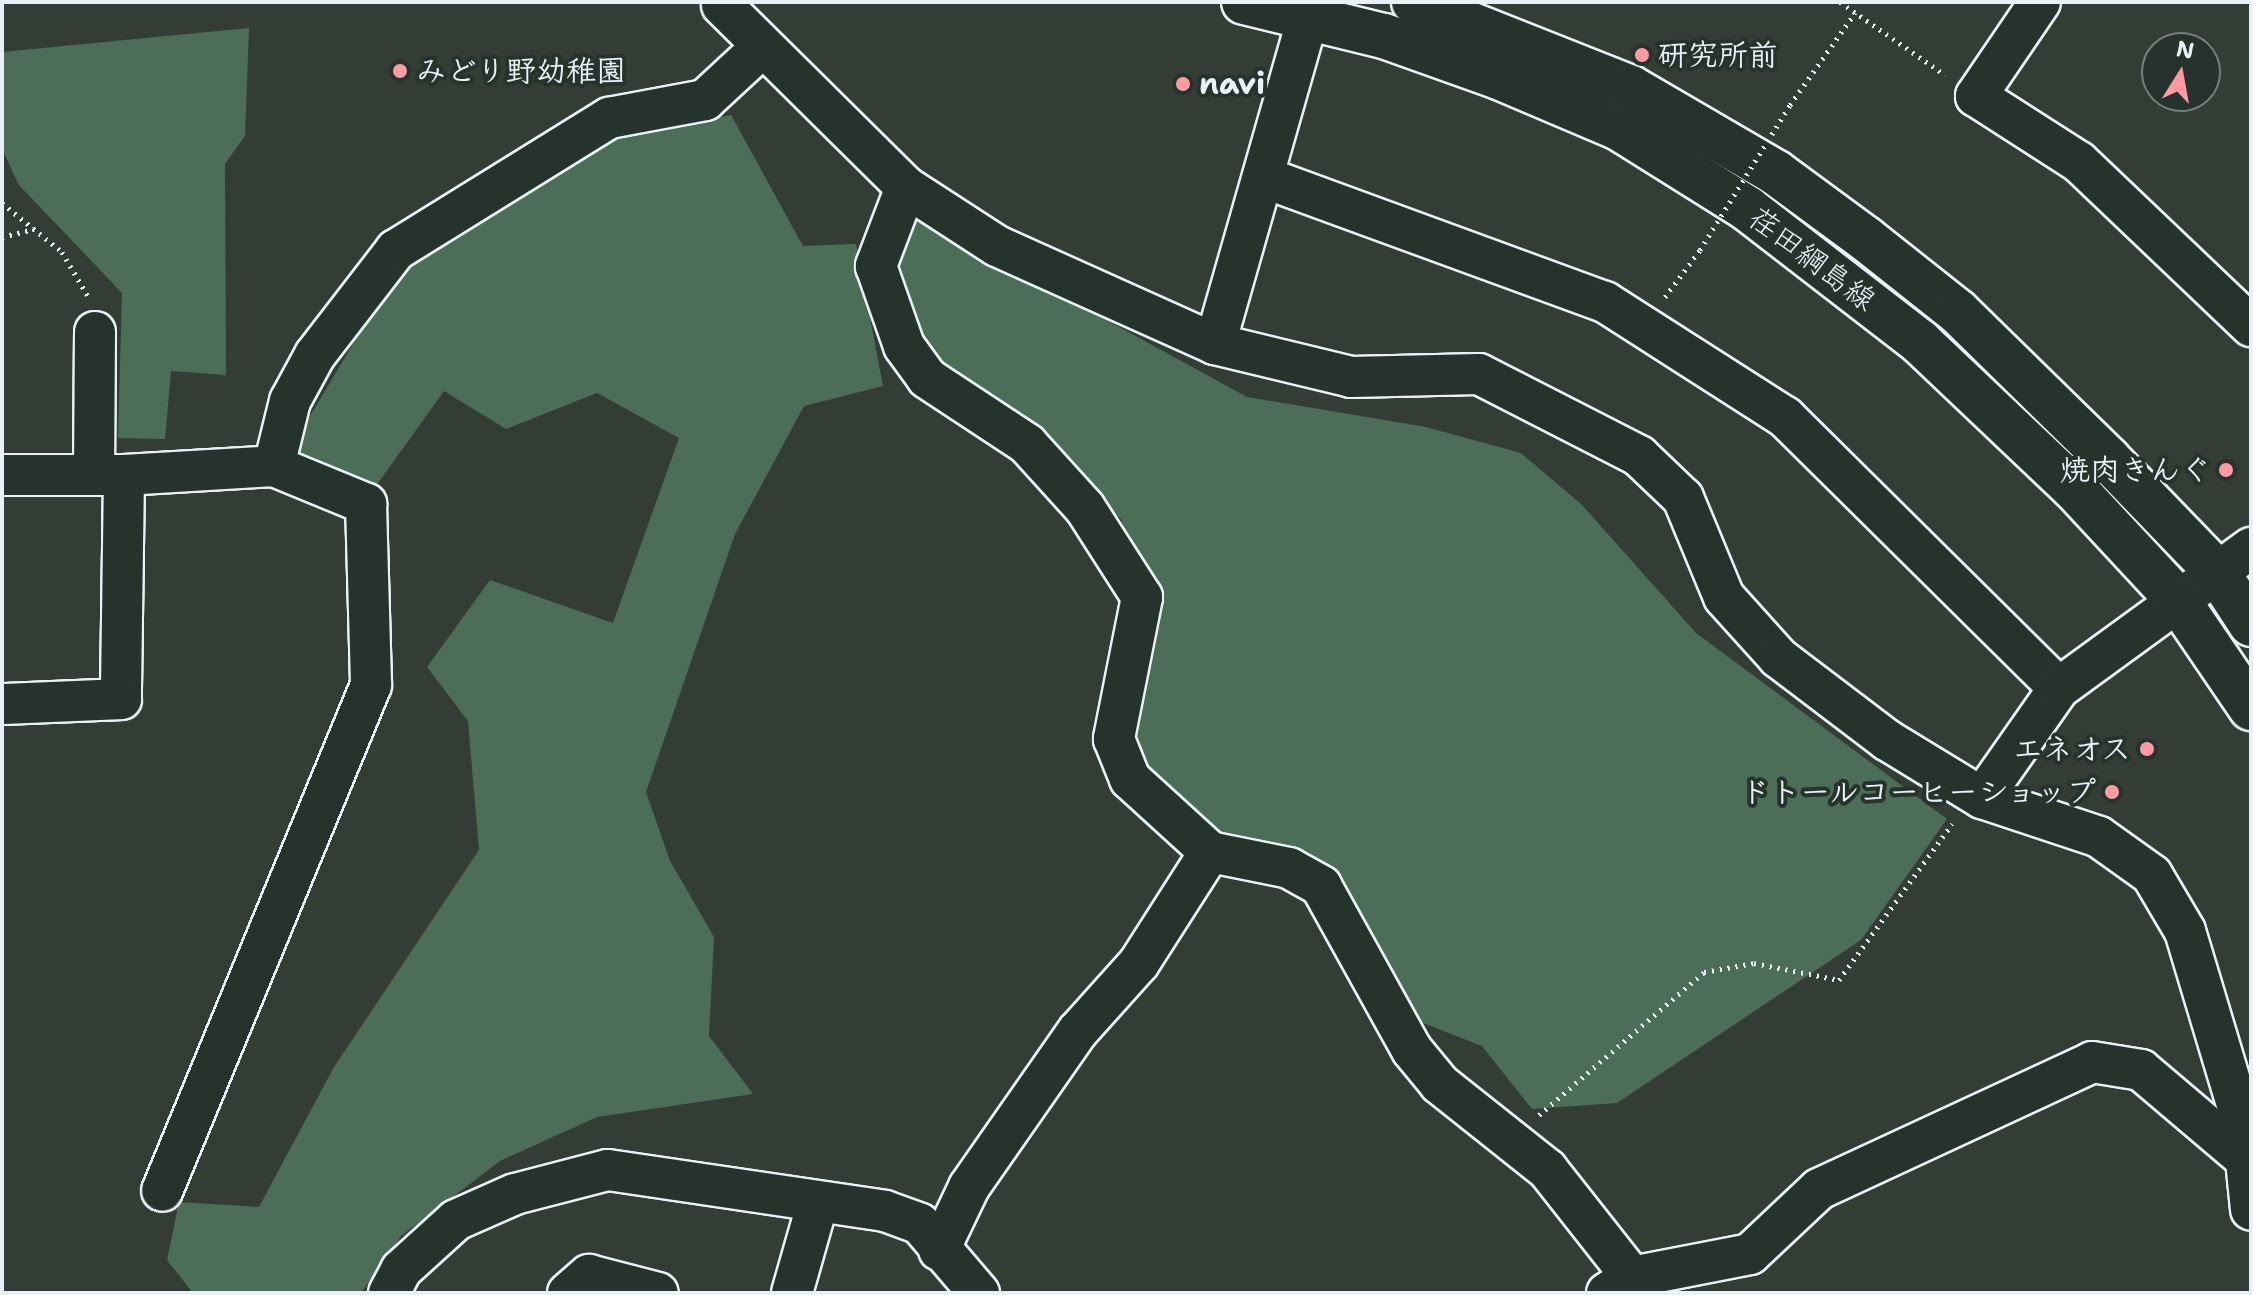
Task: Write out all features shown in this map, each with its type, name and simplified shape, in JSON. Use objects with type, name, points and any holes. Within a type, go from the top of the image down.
[{"type":"main road","name":"荏田綱島線","points":[[1244,2],[1309,15],[1485,71],[1619,128],[1748,209],[1920,342],[2074,488],[2177,599],[2251,708]]},
{"type":"main road","name":"荏田綱島線","points":[[1414,2],[1631,88],[1775,172],[1958,312],[2234,560],[2251,624]]},
{"type":"street","points":[[2040,2],[1976,96],[2079,162],[2251,326]]},
{"type":"street","points":[[722,5],[760,49],[906,187],[997,246],[1215,344],[1351,377],[1479,374],[1639,456],[1683,498],[1724,597],[1779,658],[1887,740],[1975,794],[2099,837],[2152,875],[2185,931],[2246,1120],[2251,1210]]},
{"type":"street","points":[[1215,344],[1309,15]]},
{"type":"street","points":[[274,466],[290,401],[315,355],[396,250],[609,118],[705,100],[760,49]]},
{"type":"street","points":[[1263,177],[1605,302],[1642,329],[1785,417],[2059,688]]},
{"type":"street","points":[[906,187],[876,266],[904,346],[927,378],[1027,444],[1085,508],[1142,597],[1114,739],[1130,779],[1210,852],[1289,868],[1321,886],[1412,1050],[1440,1084],[1514,1137],[1620,1285],[1750,1254],[1819,1189],[2092,1062],[2141,1070],[2247,1160]]},
{"type":"street","points":[[2,704],[121,699],[109,475],[95,332]]},
{"type":"street","points":[[2,475],[109,475],[274,466],[366,504],[371,685],[162,1191]]},
{"type":"street","points":[[1975,794],[2059,688],[2234,560]]},
{"type":"street","points":[[939,1250],[969,1187],[1078,1031],[1139,963],[1210,852]]},
{"type":"street","points":[[389,1293],[401,1270],[456,1220],[515,1194],[608,1170],[818,1202],[920,1224],[939,1250],[979,1293]]},
{"type":"street","points":[[792,1293],[818,1202]]},
{"type":"street","points":[[568,1293],[589,1275],[658,1293]]},
{"type":"path","points":[[1840,2],[1976,96]]},
{"type":"path","points":[[1642,329],[1700,250],[1790,105],[1855,13]]},
{"type":"path","points":[[2,203],[34,229],[85,282],[95,332]]},
{"type":"path","points":[[2,237],[34,229]]},
{"type":"path","points":[[1514,1137],[1704,972],[1754,963],[1839,980],[1941,848],[1975,794]]},
{"type":"green space","points":[[249,28],[245,136],[225,164],[226,375],[171,371],[165,439],[118,438],[122,293],[18,184],[2,148],[2,52]]},
{"type":"green space","points":[[731,115],[803,246],[856,244],[883,386],[804,406],[735,534],[646,792],[670,861],[714,937],[709,1036],[753,1094],[597,1117],[500,1161],[401,1236],[361,1293],[193,1293],[167,1260],[179,1202],[259,1207],[334,1067],[479,850],[468,721],[427,667],[490,580],[613,623],[679,438],[597,393],[506,429],[444,391],[371,493],[288,453],[400,265],[592,141]]},
{"type":"green space","points":[[913,214],[1247,397],[1426,427],[1521,453],[1582,505],[1696,633],[1947,819],[1861,940],[1617,1103],[1532,1109],[1482,1046],[1395,1012],[1270,853],[1213,839],[1152,777],[1132,728],[1157,622],[1121,519],[906,333],[882,267]]},
{"type":"place","name":"研究所前","points":[[1642,55]]},
{"type":"place","name":"みどり野幼稚園","points":[[400,71]]},
{"type":"place","name":"navi","points":[[1183,84]]},
{"type":"place","name":"焼肉きんぐ","points":[[2226,470]]},
{"type":"place","name":"エネオス","points":[[2147,749]]},
{"type":"place","name":"ドトールコーヒーショップ","points":[[2112,792]]}]
